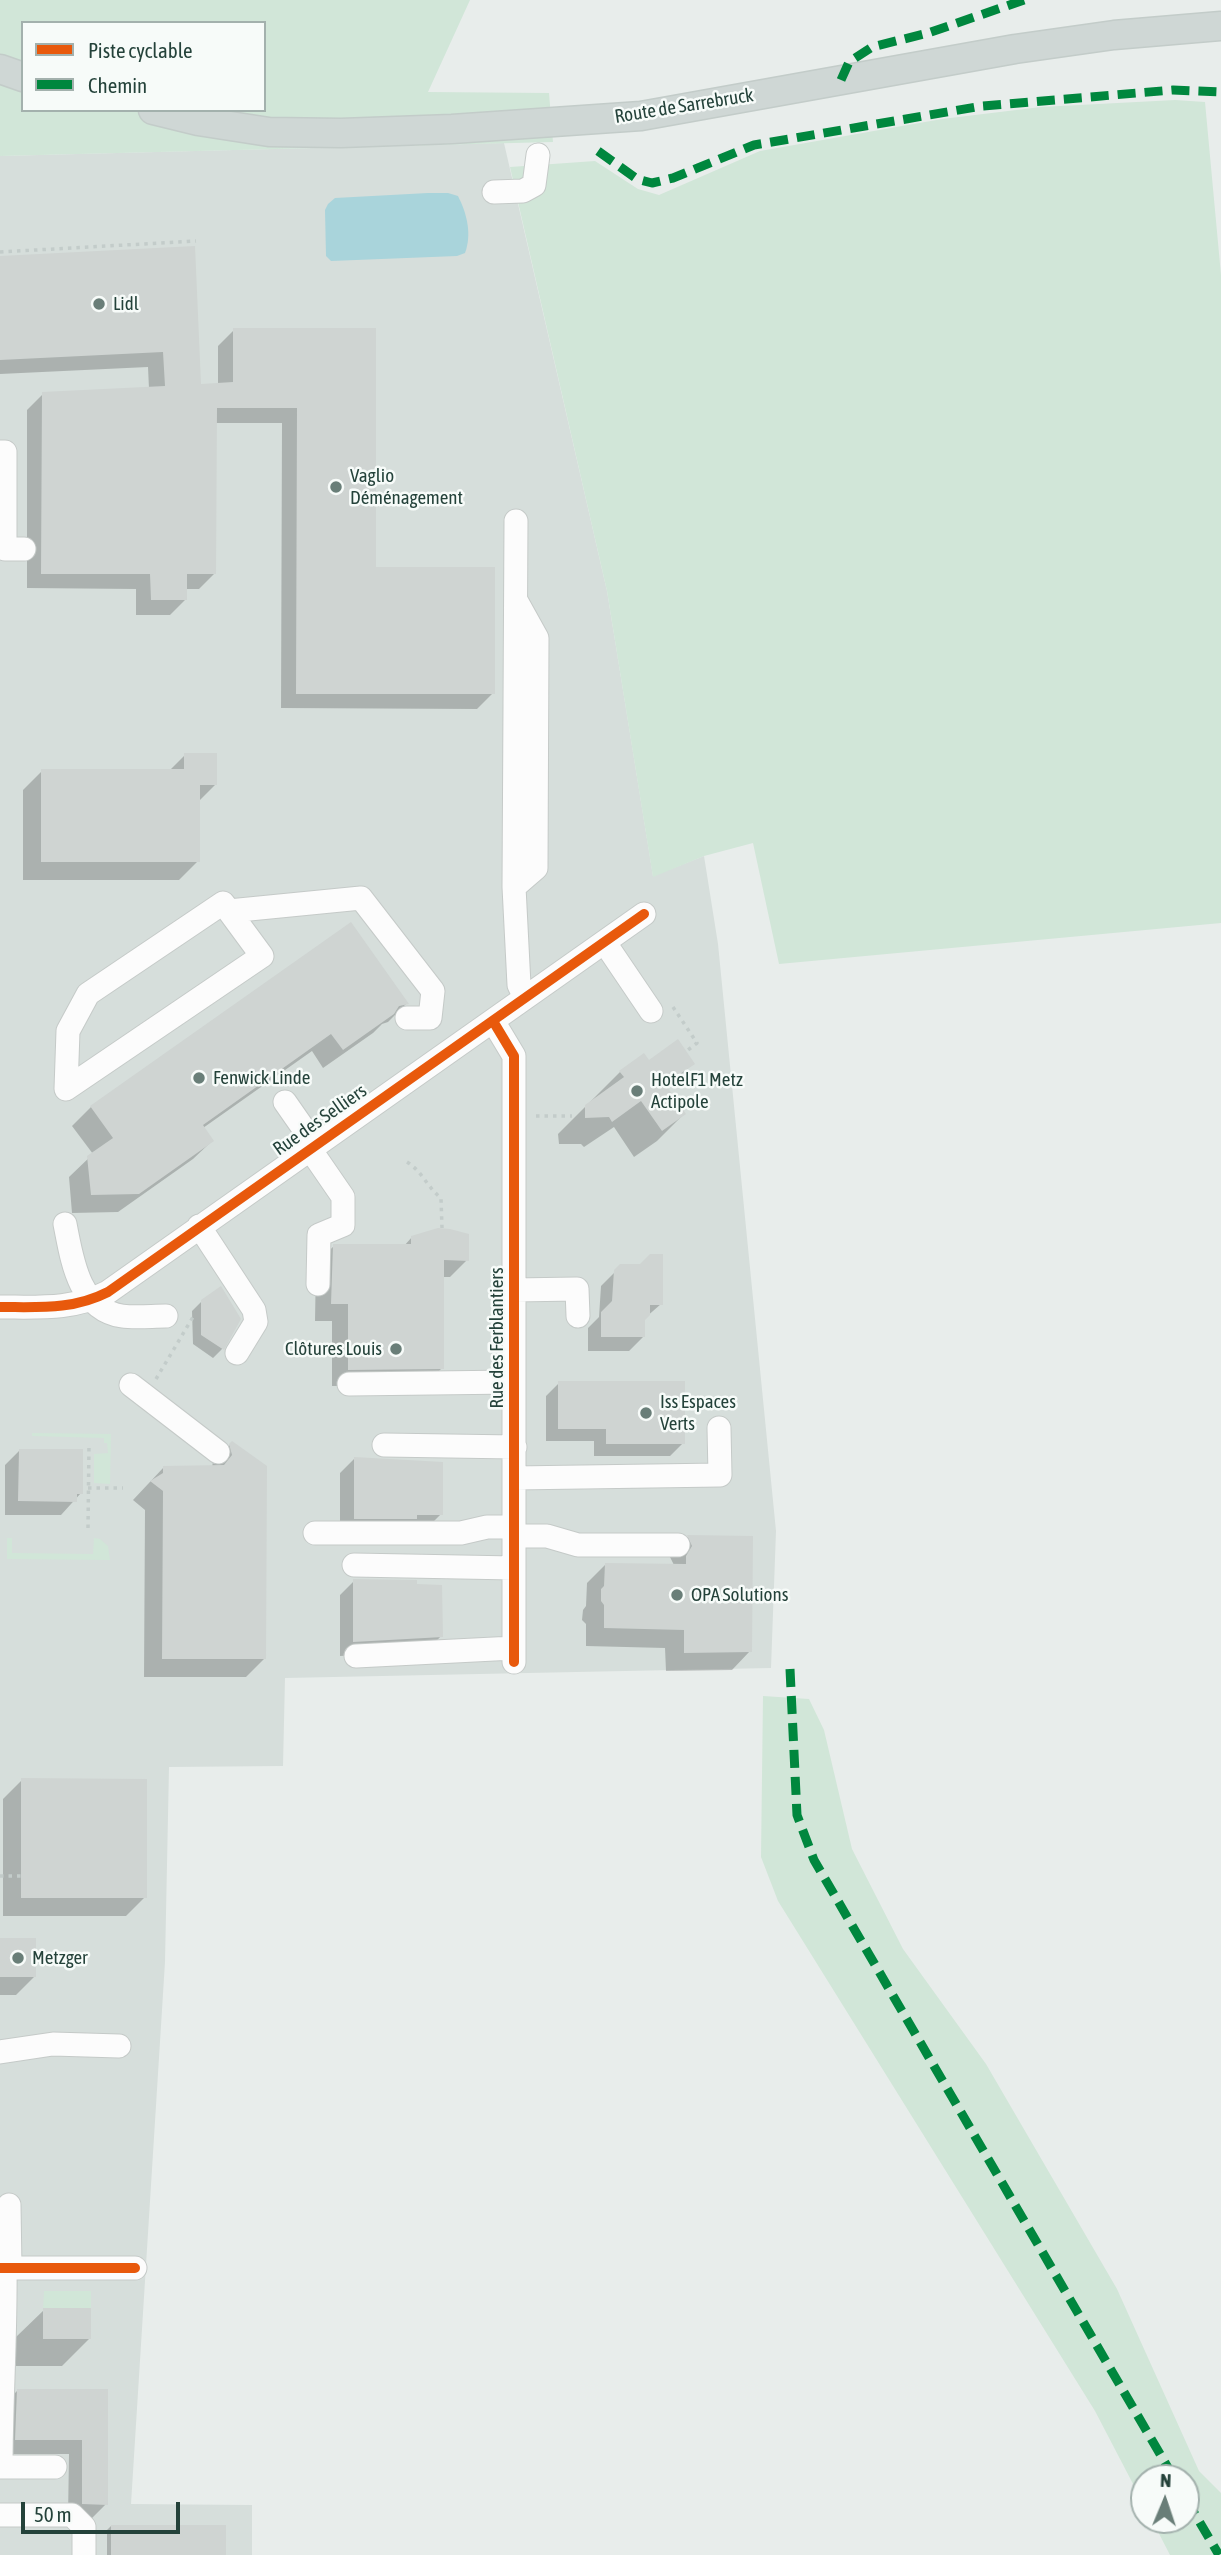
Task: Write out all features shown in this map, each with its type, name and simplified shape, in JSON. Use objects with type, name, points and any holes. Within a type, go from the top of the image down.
[{"type":"main road","name":"Route de Sarrebruck","points":[[161,112],[198,121],[269,132],[341,134],[641,116],[1015,48],[1114,35],[1218,26]]},
{"type":"main road","points":[[0,69],[21,78]]},
{"type":"main road","points":[[0,78],[21,79]]},
{"type":"street","points":[[494,192],[523,191],[534,185],[538,155]]},
{"type":"street","points":[[0,452],[5,452],[5,549],[24,549]]},
{"type":"street","points":[[516,521],[515,599],[537,638],[536,868],[514,887],[519,985],[525,998]]},
{"type":"street","points":[[229,911],[361,898],[433,991],[430,1018],[407,1018]]},
{"type":"street","points":[[223,903],[229,911],[262,956],[66,1089],[68,1031],[88,994],[223,903]]},
{"type":"street","name":"Rue des Selliers","points":[[0,1307],[58,1308],[91,1301],[108,1292],[644,914]]},
{"type":"street","points":[[605,943],[660,1005]]},
{"type":"street","name":"Rue des Ferblantiers","points":[[356,1656],[514,1655],[514,1056],[493,1021]]},
{"type":"street","points":[[285,1102],[343,1197],[343,1225],[319,1235],[318,1284]]},
{"type":"street","points":[[65,1224],[74,1269],[91,1301],[123,1316],[166,1316]]},
{"type":"street","points":[[200,1226],[254,1310],[256,1322],[237,1353]]},
{"type":"street","points":[[514,1290],[577,1289],[578,1316]]},
{"type":"street","points":[[349,1384],[514,1382]]},
{"type":"street","points":[[138,1390],[218,1452]]},
{"type":"street","points":[[514,1478],[720,1475],[719,1427]]},
{"type":"street","points":[[384,1445],[514,1447]]},
{"type":"street","points":[[315,1533],[461,1533],[487,1527],[547,1536],[578,1545],[678,1545]]},
{"type":"street","points":[[354,1565],[514,1568]]},
{"type":"street","points":[[0,2052],[53,2044],[119,2046]]},
{"type":"street","points":[[9,2205],[5,2268],[5,2359],[1,2390],[1,2467],[55,2467]]},
{"type":"street","points":[[5,2268],[135,2268]]},
{"type":"street","points":[[0,2515],[72,2515],[84,2527],[84,2555]]},
{"type":"path","points":[[0,253],[196,241]]},
{"type":"path","points":[[660,1005],[697,1043],[688,1050]]},
{"type":"path","points":[[514,1116],[572,1116]]},
{"type":"path","points":[[407,1162],[417,1168],[441,1198],[442,1228]]},
{"type":"path","points":[[138,1390],[193,1317]]},
{"type":"path","points":[[88,1528],[89,1445]]},
{"type":"path","points":[[89,1488],[123,1488]]},
{"type":"path","points":[[0,1876],[21,1876]]},
{"type":"shaded area","points":[[504,143],[607,591],[653,876],[704,856],[718,944],[776,1531],[771,1668],[285,1678],[283,1766],[169,1767],[165,1962],[131,2504],[252,2505],[252,2555],[0,2555],[0,156]]},
{"type":"green space","points":[[0,0],[470,0],[428,92],[549,93],[553,142],[0,156]]},
{"type":"green space","points":[[1175,100],[1205,102],[1221,275],[1221,923],[779,964],[753,843],[704,856],[653,877],[607,591],[510,167],[595,161],[638,189],[659,195],[760,151],[942,119],[1041,107]]},
{"type":"green space","points":[[32,1433],[111,1434],[110,1484],[94,1483],[94,1454],[108,1453],[104,1438],[32,1436]]},
{"type":"green space","points":[[7,1538],[12,1538],[12,1553],[93,1554],[94,1538],[100,1539],[108,1546],[110,1560],[7,1559]]},
{"type":"green space","points":[[763,1696],[809,1699],[824,1730],[852,1849],[903,1949],[986,2064],[1117,2289],[1196,2464],[1130,2464],[1130,2478],[1095,2411],[778,1901],[761,1857]]},
{"type":"green space","points":[[44,2291],[91,2291],[91,2308],[43,2308]]},
{"type":"green space","points":[[1200,2472],[1221,2493],[1221,2555],[1170,2555],[1159,2534],[1200,2534]]},
{"type":"water","points":[[428,193],[458,196],[467,224],[465,253],[457,256],[331,261],[326,256],[325,210],[335,198]]},
{"type":"building","points":[[195,246],[201,384],[233,382],[233,328],[376,328],[376,567],[495,567],[495,694],[296,694],[297,408],[217,408],[216,574],[187,574],[187,600],[151,600],[150,574],[41,574],[42,392],[165,386],[163,352],[0,360],[0,256]]},
{"type":"building","points":[[184,753],[217,753],[217,785],[200,785],[200,862],[41,862],[41,769],[184,769]]},
{"type":"building","name":"Fenwick Linde","points":[[351,922],[409,1004],[399,1006],[394,1014],[343,1050],[331,1034],[203,1125],[214,1141],[139,1194],[91,1195],[87,1156],[113,1138],[90,1106]]},
{"type":"building","name":"HotelF1 Metz Actipole","points":[[678,1039],[695,1064],[665,1084],[686,1114],[662,1131],[641,1101],[612,1122],[609,1117],[585,1118],[585,1105],[624,1077],[619,1071],[644,1053],[649,1060]]},
{"type":"building","points":[[438,1228],[469,1234],[469,1261],[444,1260],[444,1369],[348,1370],[348,1304],[331,1304],[333,1244],[411,1244],[411,1236]]},
{"type":"building","points":[[650,1254],[663,1254],[663,1305],[650,1305],[650,1315],[645,1320],[645,1337],[601,1337],[601,1312],[612,1301],[614,1270],[620,1264],[640,1264]]},
{"type":"building","points":[[221,1286],[241,1319],[224,1350],[201,1335],[201,1300]]},
{"type":"building","name":"Iss Espaces Verts","points":[[558,1381],[685,1381],[685,1444],[606,1444],[606,1429],[558,1429]]},
{"type":"building","points":[[232,1441],[267,1466],[266,1659],[162,1659],[163,1491],[150,1481],[163,1473],[163,1466],[224,1465],[232,1455],[229,1444]]},
{"type":"building","points":[[19,1449],[83,1449],[83,1494],[77,1494],[77,1502],[18,1501]]},
{"type":"building","points":[[354,1457],[443,1462],[443,1515],[417,1515],[417,1519],[354,1519]]},
{"type":"building","name":"OPA Solutions","points":[[687,1535],[753,1536],[752,1652],[684,1653],[684,1630],[604,1628],[601,1589],[604,1586],[605,1563],[686,1564],[686,1556],[692,1546]]},
{"type":"building","points":[[353,1579],[417,1580],[417,1584],[442,1585],[443,1637],[353,1642]]},
{"type":"building","points":[[21,1778],[147,1779],[147,1898],[21,1898]]},
{"type":"building","name":"Metzger","points":[[0,1938],[36,1938],[36,1977],[0,1977]]},
{"type":"building","points":[[43,2308],[91,2308],[91,2339],[43,2339]]},
{"type":"building","points":[[17,2389],[108,2389],[108,2505],[82,2504],[82,2440],[15,2440]]},
{"type":"building","points":[[111,2525],[226,2525],[226,2555],[111,2555]]},
{"type":"marked path","points":[[841,80],[849,62],[872,47],[928,33],[1024,0]]},
{"type":"marked path","points":[[598,151],[637,179],[652,183],[673,178],[754,145],[982,106],[1173,90],[1221,92]]},
{"type":"marked path","points":[[790,1669],[797,1815],[814,1860],[1166,2464]]},
{"type":"marked path","points":[[1200,2523],[1219,2555]]},
{"type":"cycle path","points":[[0,1307],[69,1305],[108,1292],[644,914]]},
{"type":"cycle path","points":[[493,1021],[514,1056],[514,1662]]},
{"type":"cycle path","points":[[0,2268],[135,2268]]},
{"type":"place","name":"Lidl","points":[[99,304]]},
{"type":"place","name":"Vaglio Déménagement","points":[[336,487]]},
{"type":"place","name":"Fenwick Linde","points":[[199,1078]]},
{"type":"place","name":"HotelF1 Metz Actipole","points":[[637,1091]]},
{"type":"place","name":"Clôtures Louis","points":[[396,1349]]},
{"type":"place","name":"Iss Espaces Verts","points":[[646,1413]]},
{"type":"place","name":"OPA Solutions","points":[[677,1595]]},
{"type":"place","name":"Metzger","points":[[18,1958]]}]
